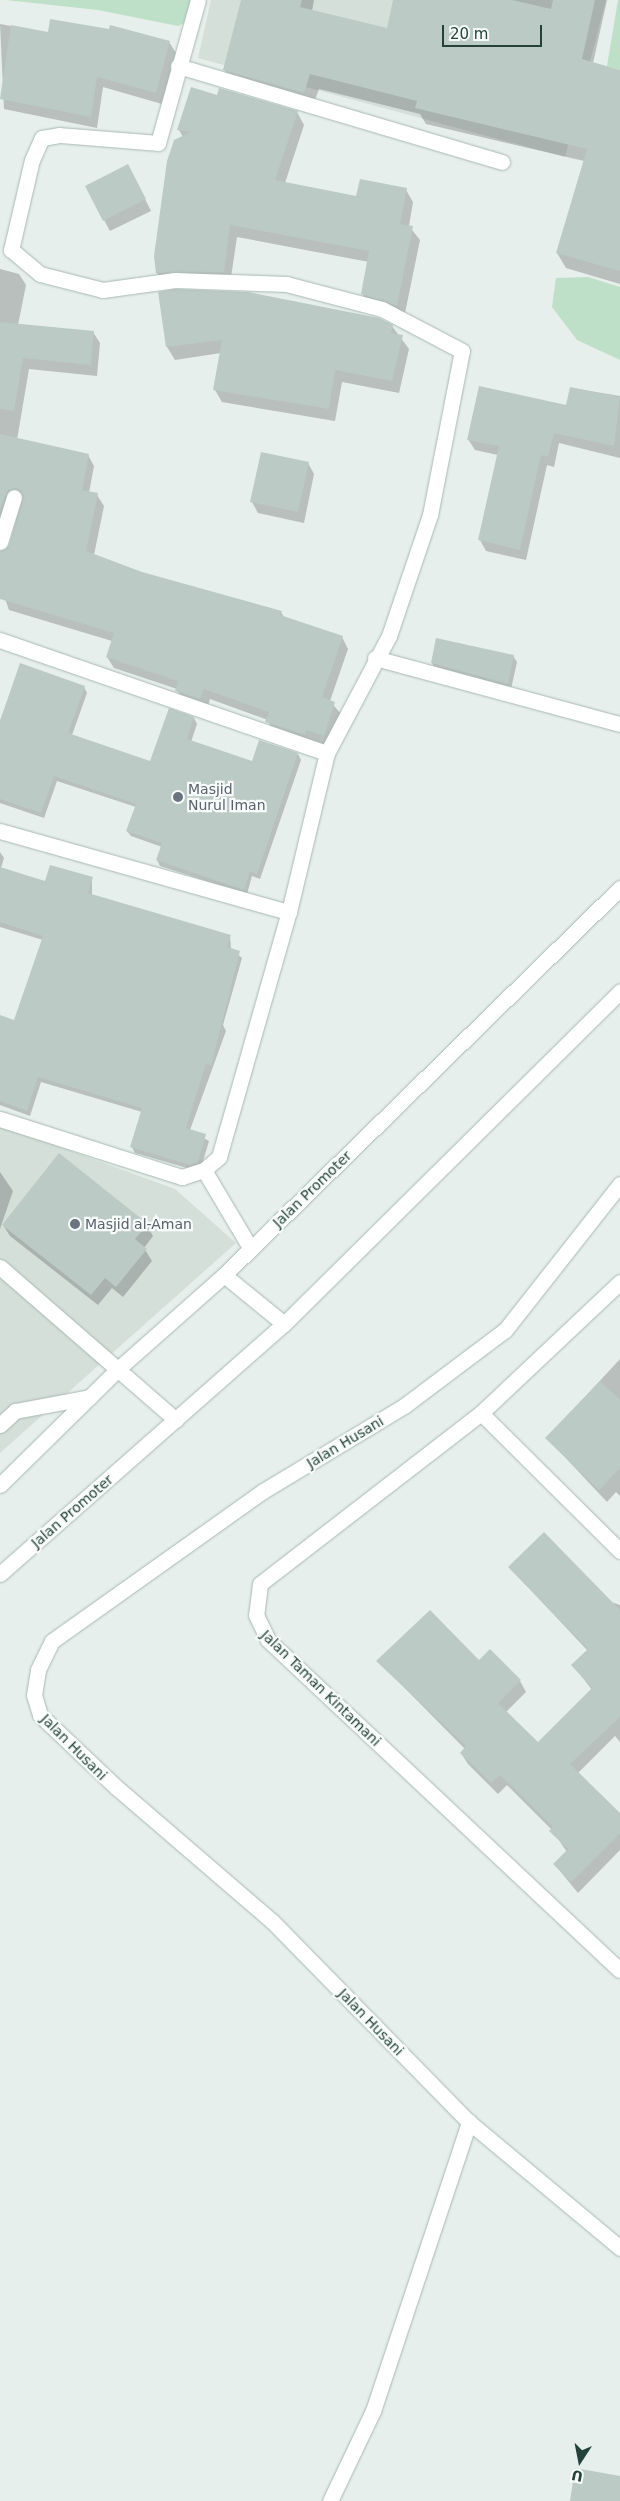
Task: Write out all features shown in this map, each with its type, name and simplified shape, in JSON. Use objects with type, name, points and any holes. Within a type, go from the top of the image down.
[{"type":"street","points":[[0,1119],[182,1177],[204,1170],[219,1157],[289,912],[327,753],[375,658],[389,636],[430,516],[462,351],[382,309],[287,284],[175,280],[103,290],[40,274],[6,250],[32,160],[42,138],[59,135],[158,144],[178,66],[198,0]]},
{"type":"street","points":[[178,66],[502,162]]},
{"type":"street","points":[[0,542],[14,497]]},
{"type":"street","points":[[0,640],[327,753]]},
{"type":"street","points":[[375,658],[620,724]]},
{"type":"street","points":[[0,830],[289,912]]},
{"type":"street","name":"Jalan Promoter","points":[[0,1486],[119,1368],[251,1249],[620,888]]},
{"type":"street","name":"Jalan Promoter","points":[[0,1574],[284,1324],[620,992]]},
{"type":"street","points":[[204,1170],[251,1249]]},
{"type":"street","name":"Jalan Husani","points":[[620,1184],[505,1330],[404,1406],[263,1491],[52,1641],[38,1670],[34,1695],[40,1715],[272,1921],[469,2122],[620,2248]]},
{"type":"street","points":[[0,1267],[119,1368],[176,1420]]},
{"type":"street","points":[[224,1275],[284,1324]]},
{"type":"street","name":"Jalan Taman Kintamani","points":[[620,1282],[481,1413],[260,1584],[258,1628],[620,1970]]},
{"type":"street","points":[[0,1425],[15,1411],[90,1397]]},
{"type":"street","points":[[481,1413],[620,1551]]},
{"type":"street","points":[[330,2501],[373,2410],[469,2122]]},
{"type":"shaded area","points":[[211,0],[606,0],[565,157],[198,58]]},
{"type":"shaded area","points":[[0,1125],[175,1189],[236,1243],[0,1453]]},
{"type":"green space","points":[[6,0],[192,0],[184,23],[178,26],[98,10]]},
{"type":"green space","points":[[618,0],[620,0],[620,70],[607,66]]},
{"type":"green space","points":[[588,277],[620,287],[620,360],[577,340],[552,307],[556,278]]},
{"type":"building","points":[[241,0],[302,0],[300,7],[387,28],[393,0],[512,0],[551,9],[553,0],[595,0],[582,59],[620,70],[620,271],[556,253],[587,149],[415,108],[417,101],[310,74],[304,93],[223,70]]},
{"type":"building","points":[[50,19],[109,29],[110,25],[170,41],[156,93],[97,77],[91,117],[0,99],[11,25],[48,32]]},
{"type":"building","points":[[191,87],[217,95],[219,88],[298,111],[275,180],[356,196],[360,179],[407,188],[400,224],[413,226],[397,306],[361,294],[369,251],[230,225],[224,272],[156,273],[154,256],[167,161],[174,140],[191,132],[177,130]]},
{"type":"building","points":[[128,164],[146,199],[103,221],[85,186]]},
{"type":"building","points":[[175,289],[248,292],[379,318],[393,325],[391,333],[403,335],[392,381],[335,370],[329,409],[213,390],[222,340],[166,347],[158,292]]},
{"type":"building","points":[[0,322],[94,331],[91,365],[23,358],[14,411],[0,409]]},
{"type":"building","points":[[479,386],[566,405],[570,387],[620,397],[614,446],[554,433],[548,457],[541,455],[520,550],[478,540],[499,446],[467,440]]},
{"type":"building","points":[[0,434],[89,454],[82,490],[98,493],[86,551],[142,572],[282,611],[280,615],[343,636],[322,697],[335,702],[324,736],[306,730],[305,735],[265,722],[269,712],[204,689],[200,699],[175,691],[178,681],[106,657],[114,633],[0,599],[0,551],[9,545],[23,495],[17,488],[8,490],[0,510]]},
{"type":"building","points":[[261,452],[309,462],[298,512],[250,502]]},
{"type":"building","points":[[436,638],[514,655],[508,684],[431,663]]},
{"type":"building","points":[[20,663],[85,686],[68,733],[150,761],[169,708],[194,717],[187,739],[252,761],[259,740],[298,753],[257,874],[250,871],[244,890],[156,860],[162,843],[126,831],[136,804],[54,776],[41,813],[0,799],[0,721]]},
{"type":"building","points":[[50,865],[93,877],[88,893],[231,935],[227,947],[240,951],[211,1066],[206,1064],[186,1128],[206,1134],[198,1162],[190,1165],[130,1147],[142,1108],[38,1077],[27,1111],[0,1101],[0,1015],[14,1020],[43,936],[0,922],[0,867],[45,881]]},
{"type":"building","name":"Masjid al-Aman","points":[[59,1153],[148,1224],[135,1239],[147,1249],[116,1287],[105,1278],[91,1295],[2,1225]]},
{"type":"building","points":[[600,1381],[620,1400],[620,1468],[599,1490],[545,1438]]},
{"type":"building","points":[[544,1532],[620,1610],[620,1717],[570,1764],[620,1813],[620,1833],[571,1882],[553,1864],[568,1849],[549,1831],[553,1827],[500,1775],[491,1783],[460,1753],[466,1746],[376,1661],[430,1610],[479,1660],[490,1649],[521,1680],[498,1703],[538,1742],[592,1688],[571,1665],[588,1649],[508,1567]]},
{"type":"building","points":[[575,2468],[620,2476],[620,2501],[570,2501]]},
{"type":"place","name":"Masjid Nurul Iman","points":[[178,797]]},
{"type":"place","name":"Masjid al-Aman","points":[[75,1224]]}]
